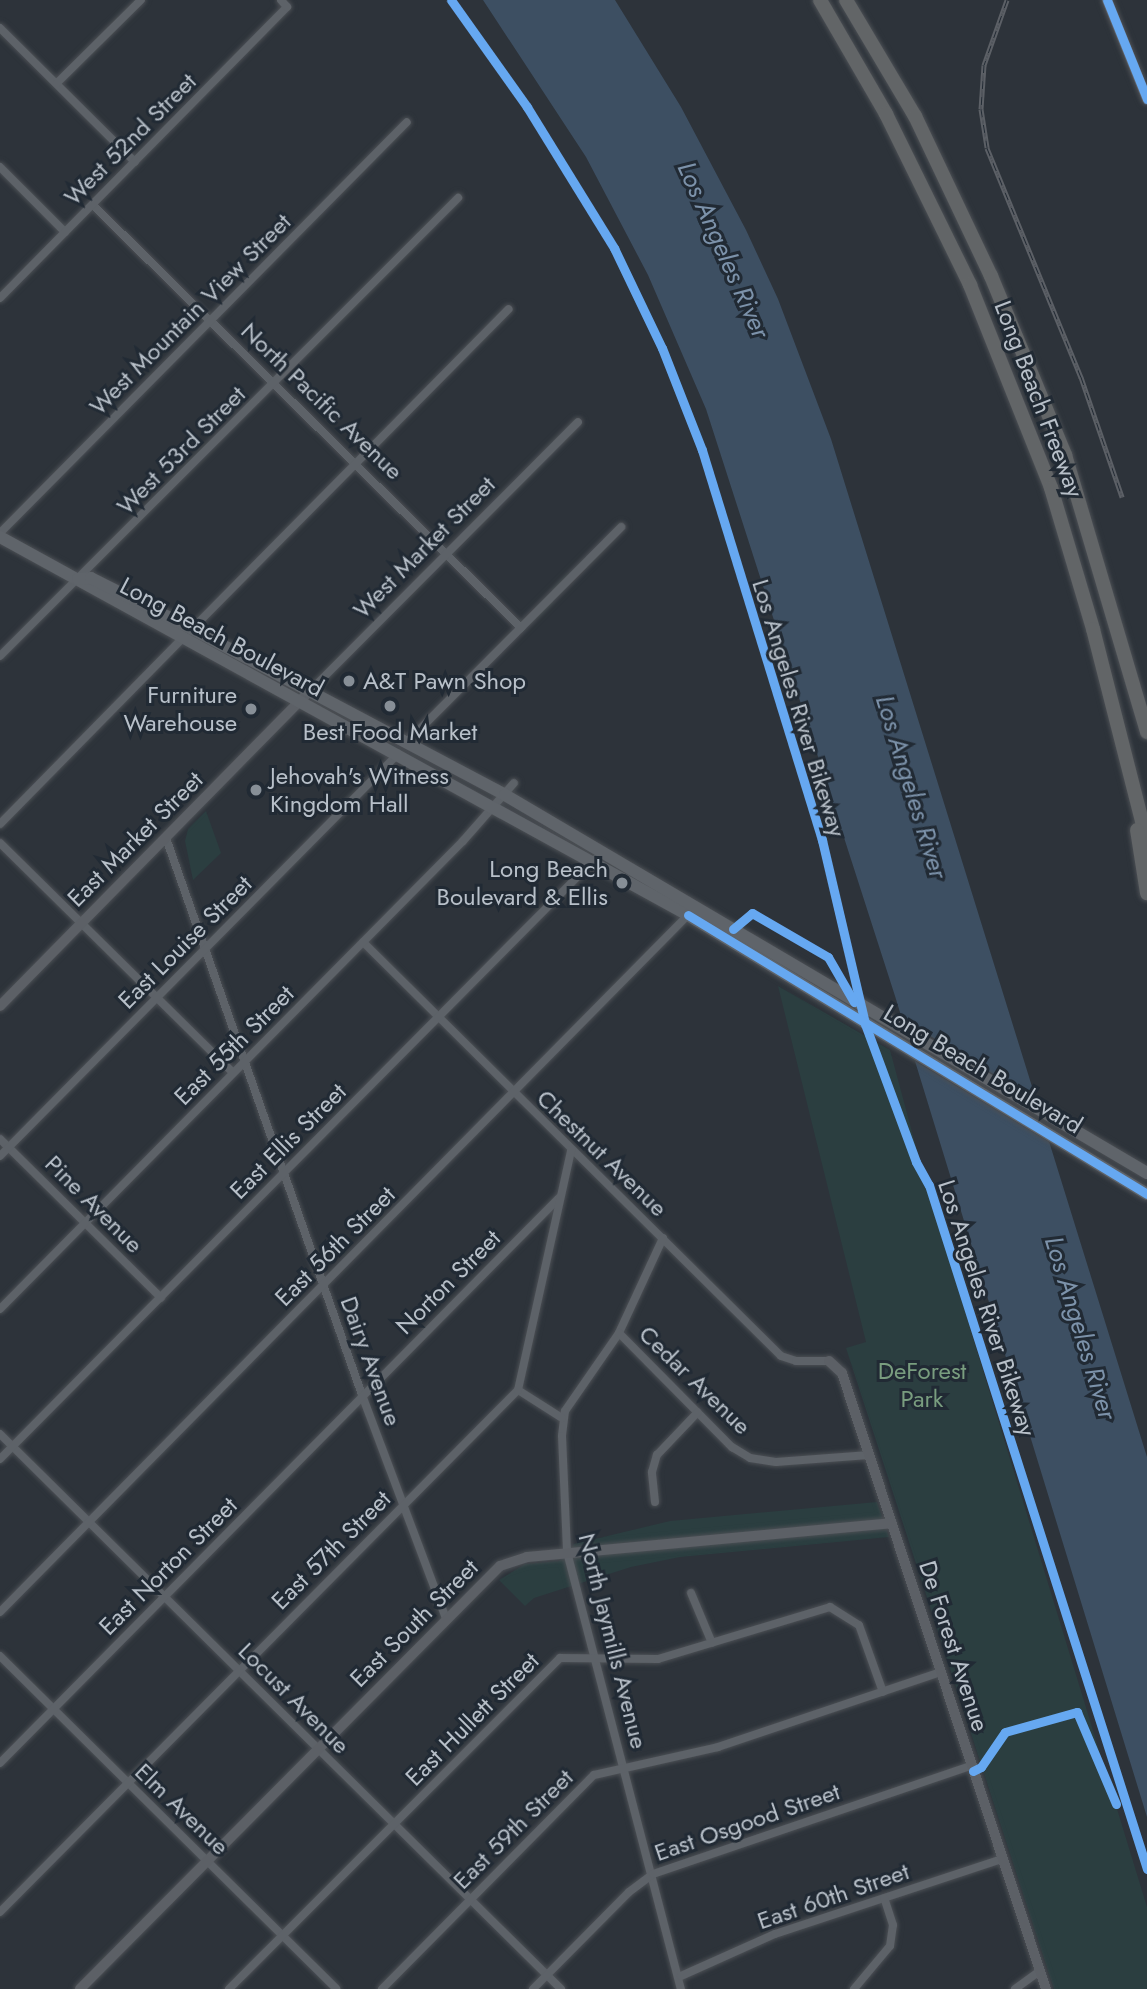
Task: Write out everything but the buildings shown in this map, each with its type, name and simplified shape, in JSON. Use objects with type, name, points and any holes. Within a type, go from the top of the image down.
[{"type":"highway","name":"Long Beach Freeway","points":[[820,0],[886,114],[990,336],[1051,488],[1147,841]]},
{"type":"highway","name":"Long Beach Freeway","points":[[846,0],[915,116],[990,276],[1065,455],[1147,732]]},
{"type":"highway","points":[[1128,770],[1147,892]]},
{"type":"main road","name":"Long Beach Boulevard","points":[[0,535],[78,579],[85,587],[181,640],[398,754],[593,862],[692,910]]},
{"type":"main road","name":"Long Beach Boulevard","points":[[78,579],[91,578],[192,629],[505,795],[604,851],[692,910],[1077,1141],[1147,1194]]},
{"type":"main road","name":"Long Beach Boulevard","points":[[1077,1141],[1147,1173]]},
{"type":"street","points":[[57,83],[141,0]]},
{"type":"street","points":[[1107,0],[1146,91]]},
{"type":"street","name":"West 52nd Street","points":[[0,298],[135,162],[284,4]]},
{"type":"street","points":[[0,28],[135,162]]},
{"type":"street","name":"West Mountain View Street","points":[[0,535],[407,122]]},
{"type":"street","points":[[0,167],[65,232]]},
{"type":"street","name":"West 53rd Street","points":[[0,656],[277,383],[458,198]]},
{"type":"street","name":"North Pacific Avenue","points":[[93,205],[449,552],[521,628]]},
{"type":"street","points":[[192,629],[509,309]]},
{"type":"street","name":"West Market Street","points":[[299,701],[578,422]]},
{"type":"street","points":[[406,743],[621,527]]},
{"type":"street","points":[[0,824],[181,640]]},
{"type":"street","name":"East Market Street","points":[[0,1006],[299,701]]},
{"type":"street","name":"East Louise Street","points":[[0,1157],[398,754]]},
{"type":"street","name":"East 55th Street","points":[[0,1309],[496,807],[514,783]]},
{"type":"street","name":"Dairy Avenue","points":[[166,838],[362,1395],[446,1619]]},
{"type":"street","points":[[0,844],[233,1073]]},
{"type":"street","name":"East Ellis Street","points":[[0,1460],[604,851]]},
{"type":"street","name":"East 56th Street","points":[[0,1612],[692,910]]},
{"type":"street","name":"Chestnut Avenue","points":[[363,942],[570,1150],[781,1356],[796,1361],[829,1361]]},
{"type":"street","name":"Pine Avenue","points":[[0,1139],[161,1297]]},
{"type":"street","points":[[570,1150],[518,1390],[562,1418],[619,1333],[663,1238]]},
{"type":"street","name":"Norton Street","points":[[362,1395],[560,1196]]},
{"type":"street","name":"Cedar Avenue","points":[[619,1333],[733,1447],[758,1460],[869,1455]]},
{"type":"street","name":"De Forest Avenue","points":[[829,1361],[839,1367],[1046,1989]]},
{"type":"street","name":"East 57th Street","points":[[0,1912],[518,1390]]},
{"type":"street","name":"East Norton Street","points":[[0,1763],[362,1395]]},
{"type":"street","points":[[655,1502],[652,1472],[657,1455],[698,1412]]},
{"type":"street","name":"North Jaymills Avenue","points":[[562,1418],[566,1552],[681,1976],[681,1989]]},
{"type":"street","name":"Locust Avenue","points":[[0,1434],[561,1989]]},
{"type":"street","name":"East South Street","points":[[80,1989],[500,1566],[527,1557],[566,1552],[891,1523]]},
{"type":"street","points":[[691,1594],[712,1643]]},
{"type":"street","name":"East Hullett Street","points":[[229,1989],[559,1658],[657,1659],[830,1607],[859,1625],[883,1692]]},
{"type":"street","name":"Elm Avenue","points":[[0,1656],[336,1989]]},
{"type":"street","name":"East 59th Street","points":[[382,1989],[594,1775],[718,1747],[941,1672]]},
{"type":"street","name":"East Osgood Street","points":[[533,1989],[629,1892],[653,1874],[971,1766]]},
{"type":"street","name":"East 60th Street","points":[[681,1976],[775,1934],[1002,1859]]},
{"type":"street","points":[[854,1989],[890,1946],[893,1925],[884,1898]]},
{"type":"street","points":[[1015,1989],[1040,1971]]},
{"type":"green space","points":[[206,811],[221,853],[193,880],[185,841],[188,829]]},
{"type":"green space","name":"DeForest Park","points":[[778,986],[890,1050],[926,1184],[1147,1907],[1147,1989],[1054,1989],[846,1348],[866,1342]]},
{"type":"green space","points":[[877,1502],[889,1537],[680,1557],[631,1567],[534,1598],[525,1606],[499,1580],[525,1564],[559,1561],[574,1544],[670,1521]]},
{"type":"water","name":"Los Angeles River","points":[[483,0],[615,0],[681,107],[746,230],[778,299],[831,439],[1147,1457],[1147,1817],[895,996],[706,409],[648,275],[586,157]]},
{"type":"pier","points":[[897,1016],[1043,1104],[1056,1146],[910,1058]]},
{"type":"railway","points":[[1007,0],[984,65],[981,109],[987,148],[1081,377],[1122,497]]},
{"type":"cycle path","name":"Los Angeles River Bikeway","points":[[451,0],[527,107],[614,248],[662,348],[702,450],[822,840],[865,1024],[916,1162],[929,1185],[1147,1869]]},
{"type":"cycle path","points":[[1107,0],[1147,99]]},
{"type":"cycle path","points":[[733,929],[752,913],[828,957],[854,1002]]},
{"type":"cycle path","points":[[688,915],[1147,1194]]},
{"type":"cycle path","points":[[973,1771],[981,1767],[1005,1732],[1077,1712],[1116,1804]]},
{"type":"place","name":"A&T Pawn Shop","points":[[349,681]]},
{"type":"place","name":"Best Food Market","points":[[390,706]]},
{"type":"place","name":"Furniture Warehouse","points":[[251,709]]},
{"type":"place","name":"Jehovah's Witness Kingdom Hall","points":[[256,790]]},
{"type":"place","name":"Long Beach Boulevard & Ellis","points":[[622,883]]}]
